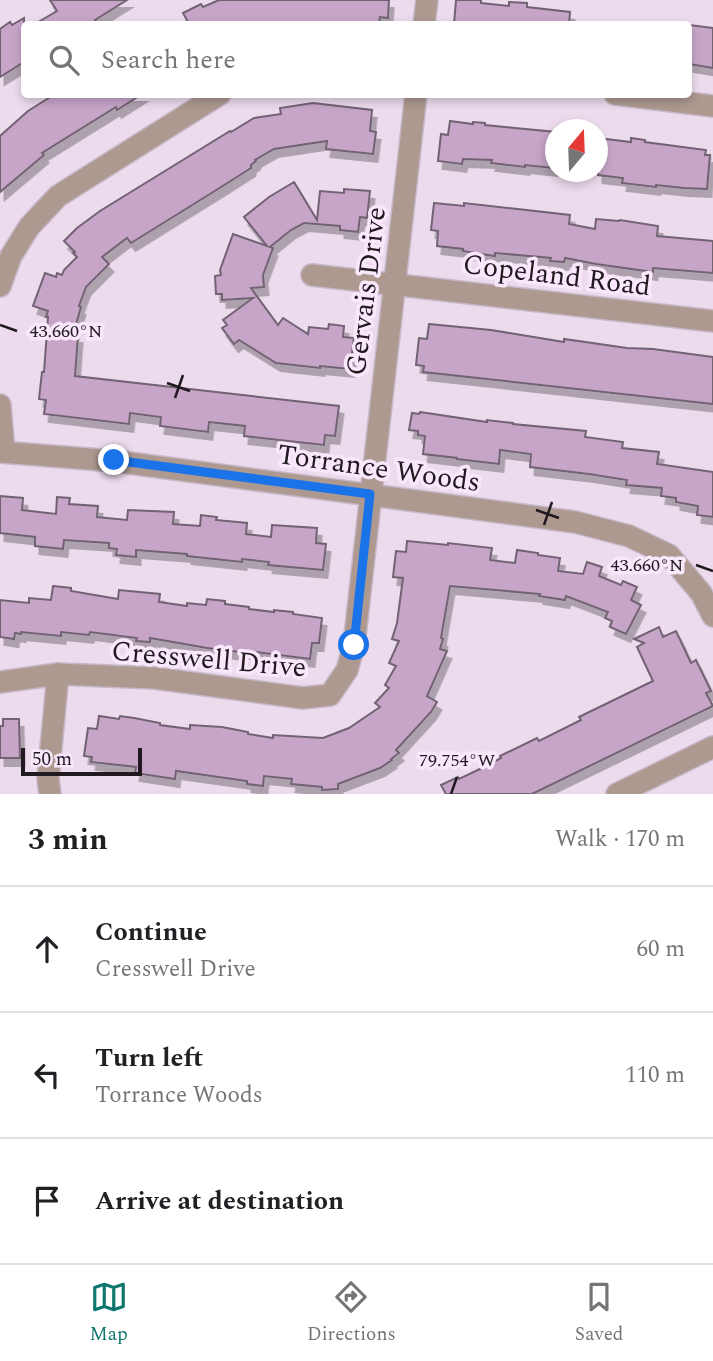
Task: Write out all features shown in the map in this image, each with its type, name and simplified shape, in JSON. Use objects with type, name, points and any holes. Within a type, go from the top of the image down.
[{"type":"street","points":[[425,21],[427,0]]},
{"type":"street","points":[[0,286],[11,256],[29,227],[58,196],[214,98]]},
{"type":"street","name":"Gervais Drive","points":[[370,494],[416,98]]},
{"type":"street","points":[[648,98],[713,106]]},
{"type":"street","name":"Copeland Road","points":[[313,275],[713,321]]},
{"type":"street","points":[[0,405],[2,452]]},
{"type":"street","name":"Torrance Woods","points":[[2,452],[114,460],[575,522],[629,536],[669,555],[707,591],[713,616]]},
{"type":"street","name":"Cresswell Drive","points":[[0,682],[58,674],[154,678],[303,698],[330,695],[347,670],[354,645],[370,494]]},
{"type":"street","points":[[50,794],[48,779],[58,674]]},
{"type":"street","points":[[617,794],[713,747]]},
{"type":"building","points":[[50,0],[127,0],[96,21],[40,21],[57,11]]},
{"type":"building","points":[[219,0],[389,0],[388,18],[380,17],[379,21],[187,21],[183,13],[201,4],[203,7]]},
{"type":"building","points":[[456,0],[481,0],[481,3],[509,6],[509,2],[527,3],[527,7],[570,12],[569,21],[454,21]]},
{"type":"building","points":[[24,18],[24,21],[21,21],[21,64],[0,77],[0,29],[10,22],[12,25]]},
{"type":"building","points":[[692,25],[713,28],[713,68],[692,64]]},
{"type":"building","points":[[49,98],[136,98],[117,110],[116,107],[42,153],[44,155],[0,192],[0,136],[28,111]]},
{"type":"building","points":[[313,103],[372,110],[370,131],[376,132],[373,154],[326,149],[327,141],[274,149],[255,160],[251,168],[131,243],[127,238],[102,257],[109,264],[86,287],[73,335],[78,335],[75,376],[339,406],[335,436],[325,435],[324,445],[244,436],[245,426],[209,422],[208,432],[160,426],[161,417],[130,413],[129,424],[44,414],[46,400],[39,399],[44,372],[48,311],[33,306],[45,273],[56,277],[57,273],[62,275],[77,257],[64,241],[100,211],[230,131],[254,118],[281,114],[280,108]]},
{"type":"building","points":[[450,121],[545,131],[545,167],[491,163],[492,160],[463,159],[462,164],[438,161],[441,134],[448,135]]},
{"type":"building","points":[[631,138],[645,140],[706,150],[705,155],[710,155],[707,189],[622,183],[623,178],[608,176],[608,139],[631,142]]},
{"type":"building","points":[[294,182],[317,220],[320,191],[370,191],[367,218],[360,217],[358,232],[340,230],[340,226],[304,223],[291,230],[270,247],[273,248],[263,275],[264,287],[251,288],[278,325],[283,318],[308,334],[309,327],[328,329],[329,324],[344,326],[343,337],[354,338],[350,369],[276,363],[239,340],[234,344],[222,328],[227,325],[223,320],[253,298],[222,300],[222,294],[216,294],[215,276],[221,275],[220,270],[233,234],[267,246],[244,217]]},
{"type":"building","points":[[434,203],[464,206],[464,203],[570,215],[569,224],[595,229],[596,219],[658,226],[657,236],[713,241],[713,273],[653,268],[653,272],[565,258],[564,262],[550,261],[551,258],[495,253],[495,256],[437,246],[438,231],[431,230]]},
{"type":"building","points":[[429,324],[491,330],[564,342],[564,339],[713,357],[713,404],[423,372],[424,366],[416,365],[419,338],[427,339]]},
{"type":"building","points":[[412,413],[487,422],[586,431],[585,437],[623,442],[622,448],[659,452],[657,464],[713,472],[713,517],[697,515],[698,506],[661,496],[662,488],[626,485],[627,480],[530,467],[531,454],[500,450],[499,464],[423,454],[425,436],[418,435],[418,431],[409,430]]},
{"type":"building","points":[[0,496],[23,498],[22,510],[56,514],[57,497],[70,498],[69,504],[98,506],[97,517],[127,520],[128,510],[174,512],[173,524],[200,526],[201,515],[217,517],[216,520],[247,523],[246,534],[271,537],[272,525],[317,528],[316,543],[326,544],[323,570],[268,565],[269,562],[242,559],[242,562],[136,550],[136,557],[116,555],[117,549],[109,548],[109,543],[64,540],[63,549],[35,546],[35,537],[0,533]]},
{"type":"building","points":[[407,541],[492,548],[490,560],[515,563],[517,550],[538,553],[560,558],[558,571],[583,574],[587,562],[602,567],[599,576],[621,585],[623,581],[637,587],[631,600],[641,605],[626,634],[610,627],[612,621],[605,618],[608,612],[566,596],[565,600],[539,596],[540,594],[450,586],[440,649],[447,651],[427,696],[437,702],[396,750],[399,753],[392,760],[380,768],[338,784],[338,789],[322,790],[322,787],[291,784],[292,779],[264,776],[263,786],[247,784],[247,781],[176,771],[175,779],[135,773],[136,767],[91,762],[92,757],[84,756],[88,728],[97,729],[99,716],[134,718],[190,729],[190,725],[222,727],[273,738],[273,735],[323,738],[349,728],[380,707],[375,703],[389,688],[385,685],[396,666],[389,663],[399,641],[392,639],[403,578],[393,577],[396,551],[406,552]]},
{"type":"building","points":[[53,586],[118,599],[119,590],[160,594],[159,602],[187,606],[187,603],[206,605],[207,599],[225,601],[225,604],[249,609],[293,612],[322,618],[319,643],[312,643],[310,659],[207,648],[150,638],[150,642],[136,641],[137,638],[90,632],[89,635],[61,632],[61,636],[21,632],[15,633],[14,639],[0,637],[0,600],[29,603],[29,598],[51,600]]},
{"type":"building","points":[[659,627],[663,637],[676,631],[691,663],[696,660],[711,691],[706,693],[713,706],[532,794],[446,794],[441,785],[482,768],[537,738],[539,741],[581,720],[579,717],[653,681],[637,647],[644,643],[634,639]]},
{"type":"building","points":[[3,719],[19,719],[20,758],[0,758],[0,726],[3,726]]},
{"type":"route","points":[[114,460],[370,494],[354,645]]}]
